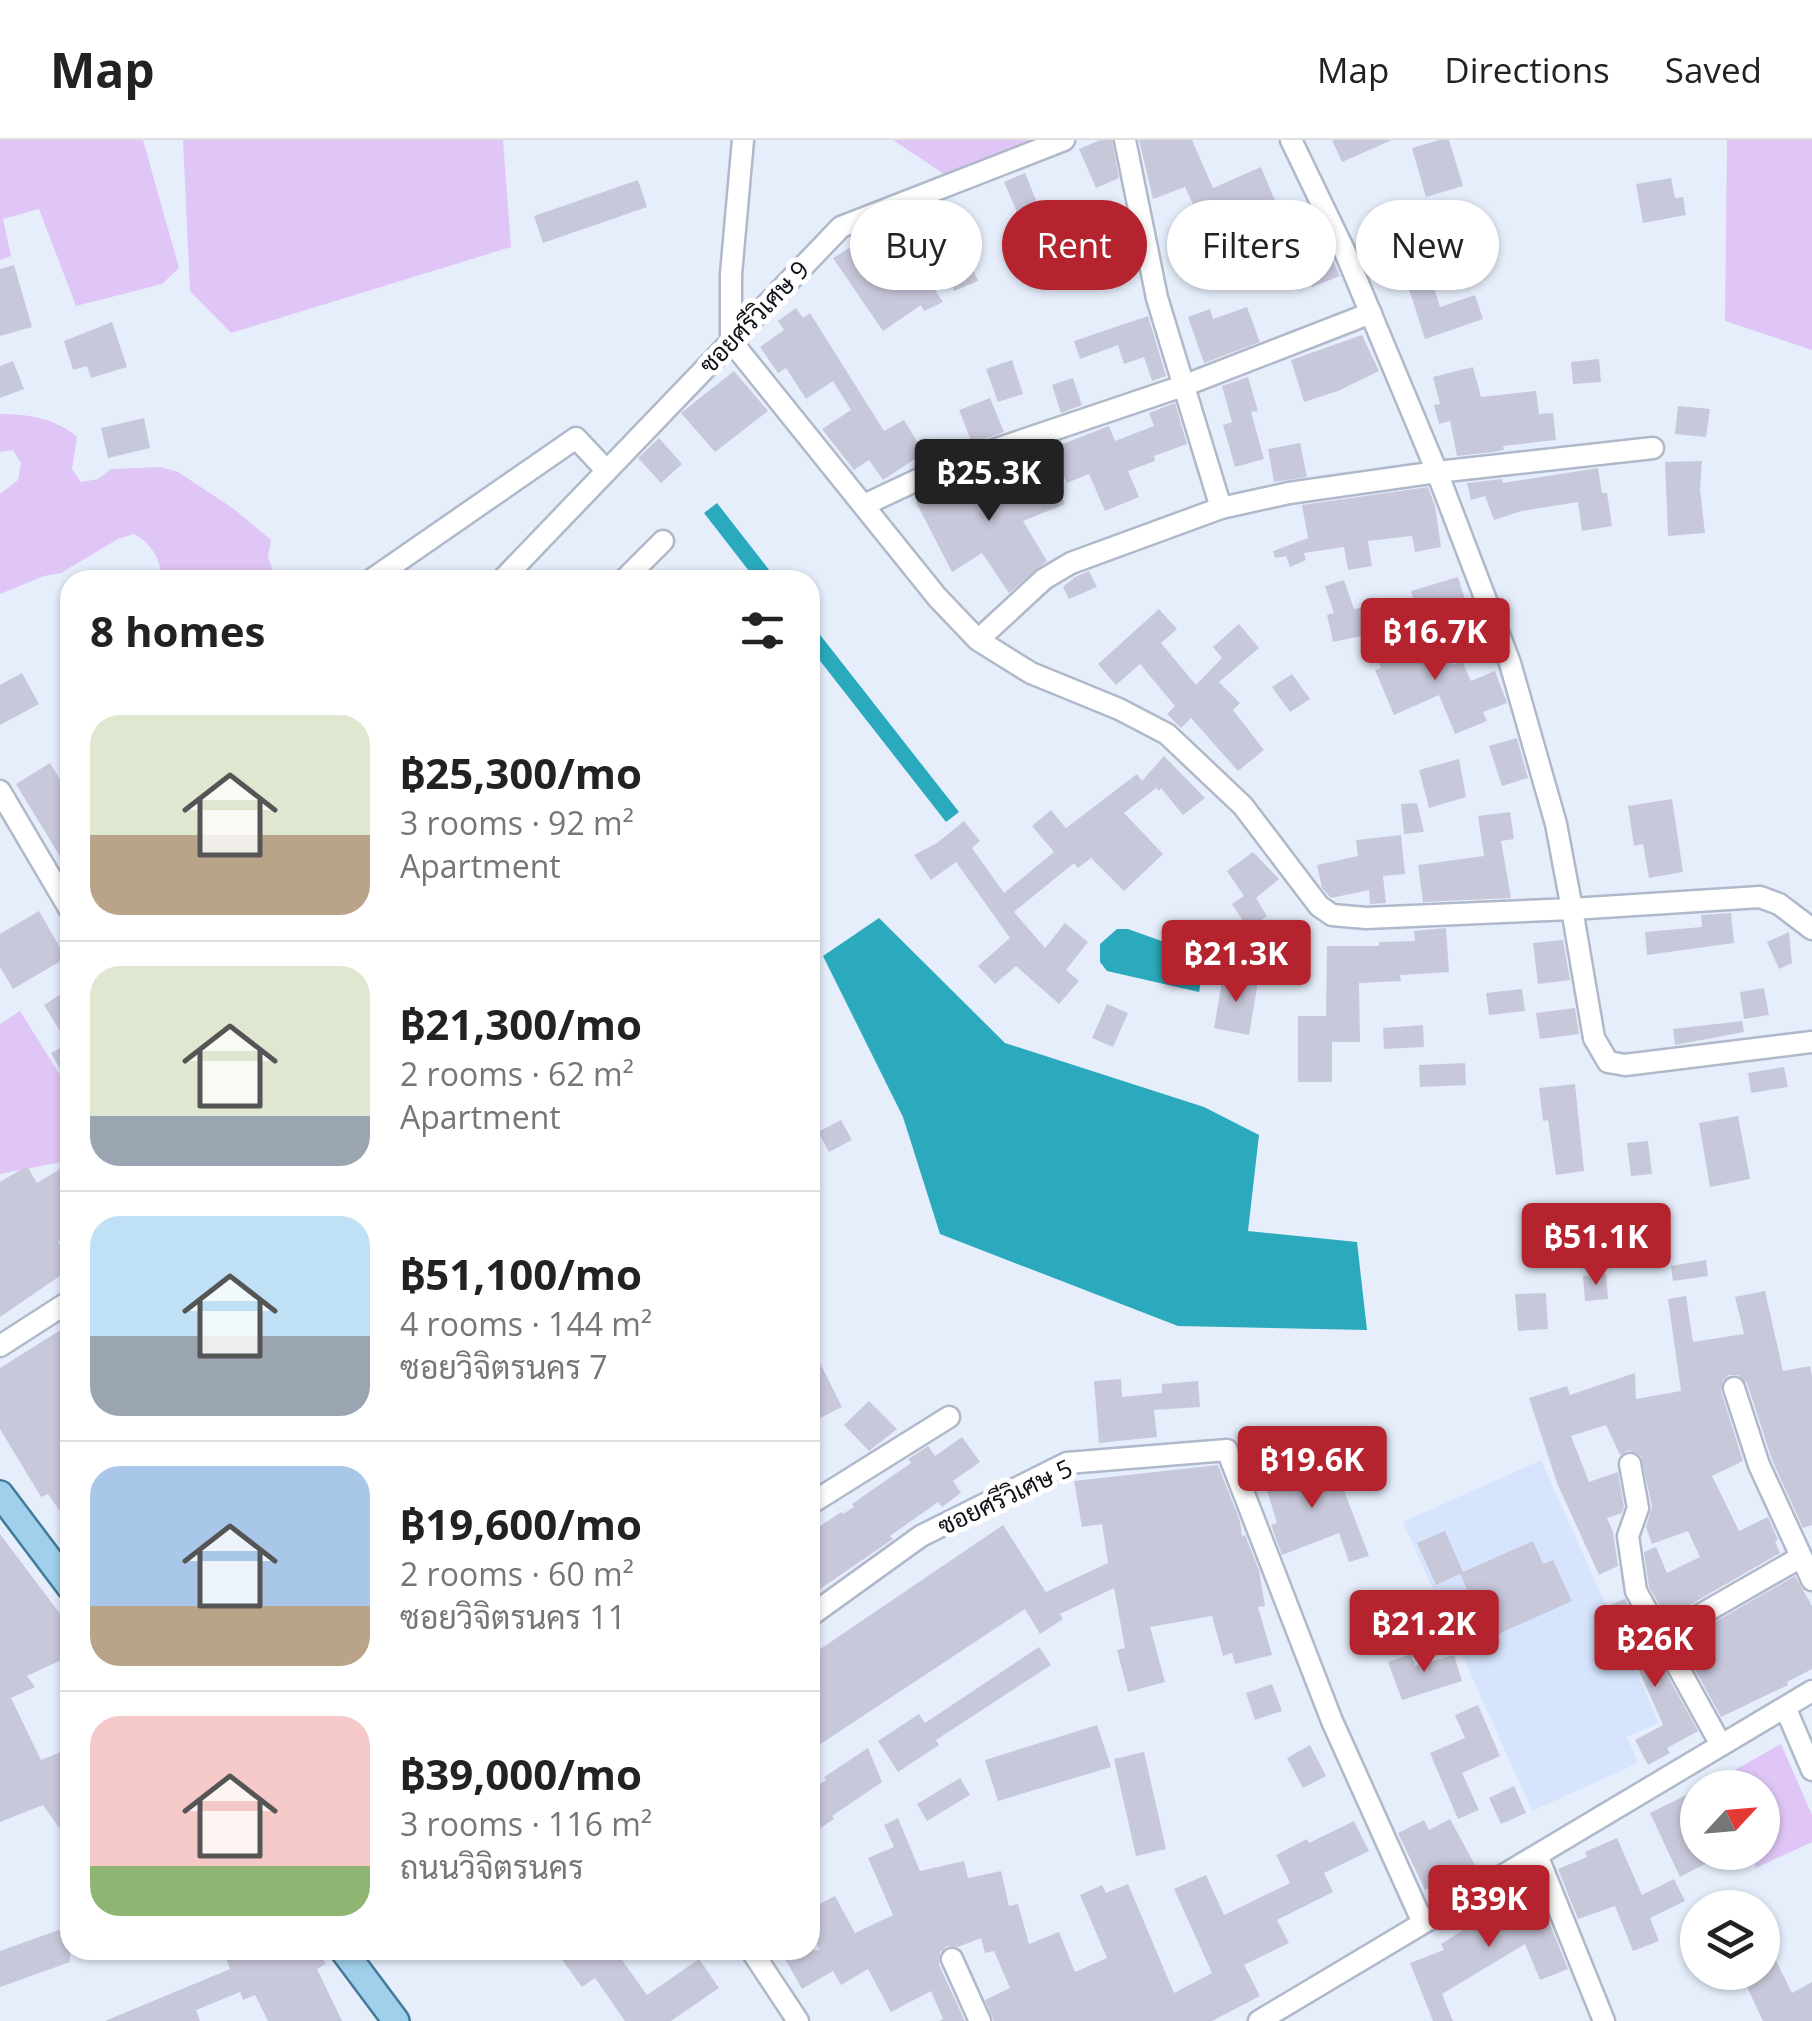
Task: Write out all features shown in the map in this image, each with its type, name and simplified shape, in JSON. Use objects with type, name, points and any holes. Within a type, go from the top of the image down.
[{"type":"main road","points":[[0,1494],[60,1574]]},
{"type":"main road","points":[[350,1960],[396,2021]]},
{"type":"street","points":[[744,140],[731,274],[731,341],[937,597],[978,640],[1032,673],[1119,709],[1167,734],[1243,806],[1319,906],[1332,915],[1366,918],[1760,897],[1779,904],[1812,928]]},
{"type":"street","name":"ซอยศรีวิเศษ 9","points":[[512,570],[841,227],[1064,140]]},
{"type":"street","points":[[1125,140],[1157,298],[1221,508]]},
{"type":"street","points":[[1291,140],[1371,313],[1510,663],[1556,824],[1594,1038],[1608,1062],[1625,1065],[1812,1042]]},
{"type":"street","points":[[864,506],[949,465],[1183,386],[1371,313]]},
{"type":"street","points":[[385,570],[576,438],[607,471]]},
{"type":"street","points":[[978,640],[1044,579],[1072,563],[1221,508],[1437,472],[1653,448]]},
{"type":"street","points":[[634,570],[663,541]]},
{"type":"street","points":[[0,791],[60,893]]},
{"type":"street","points":[[0,1346],[60,1307]]},
{"type":"street","points":[[1734,1388],[1759,1465],[1812,1580]]},
{"type":"street","points":[[820,1498],[948,1417]]},
{"type":"street","name":"ซอยศรีวิเศษ 5","points":[[820,1609],[922,1536],[1067,1464],[1226,1450],[1332,1721],[1422,1924]]},
{"type":"street","points":[[1630,1464],[1638,1508],[1628,1536],[1636,1591],[1721,1745]]},
{"type":"street","points":[[1660,1638],[1801,1557]]},
{"type":"street","points":[[1259,2021],[1812,1691]]},
{"type":"street","points":[[1784,1707],[1812,1770]]},
{"type":"street","points":[[1537,1855],[1604,2021]]},
{"type":"street","points":[[952,1958],[980,2021]]},
{"type":"street","points":[[758,1960],[798,2021]]},
{"type":"shaded area","points":[[0,140],[143,140],[179,268],[162,284],[76,306],[39,209],[3,219],[11,256],[0,260]]},
{"type":"shaded area","points":[[183,140],[503,140],[511,247],[231,333],[190,291]]},
{"type":"shaded area","points":[[893,140],[1030,140],[947,176]]},
{"type":"shaded area","points":[[1727,140],[1812,140],[1812,350],[1725,321]]},
{"type":"shaded area","points":[[0,414],[21,415],[60,425],[77,437],[72,469],[81,482],[98,479],[111,469],[161,467],[178,472],[234,509],[271,540],[268,557],[273,570],[160,570],[146,542],[134,534],[118,539],[60,573],[0,594],[0,494],[18,480],[21,463],[13,450],[0,452]]},
{"type":"shaded area","points":[[20,1011],[60,1075],[60,1162],[0,1174],[0,1024]]},
{"type":"shaded area","points":[[1541,1460],[1659,1723],[1627,1737],[1638,1763],[1532,1811],[1403,1522]]},
{"type":"shaded area","points":[[1781,1744],[1812,1815],[1812,1842],[1780,1857],[1780,1770],[1735,1770]]},
{"type":"water","points":[[717,503],[769,570],[748,570],[704,513]]},
{"type":"water","points":[[820,635],[959,812],[946,822],[820,661]]},
{"type":"water","points":[[879,918],[1005,1043],[1204,1107],[1259,1135],[1248,1231],[1357,1242],[1367,1330],[1178,1326],[940,1234],[903,1117],[823,956]]},
{"type":"water","points":[[1117,929],[1128,929],[1206,957],[1199,992],[1107,971],[1100,962],[1100,944]]},
{"type":"building","points":[[1100,140],[1112,140],[1119,178],[1096,188],[1079,149]]},
{"type":"building","points":[[1139,140],[1192,140],[1213,188],[1261,167],[1275,200],[1191,200],[1185,187],[1153,199]]},
{"type":"building","points":[[1332,140],[1392,140],[1342,162]]},
{"type":"building","points":[[1449,140],[1463,186],[1426,197],[1412,148]]},
{"type":"building","points":[[1025,173],[1036,200],[1012,200],[1004,182]]},
{"type":"building","points":[[1671,178],[1675,198],[1683,197],[1686,215],[1643,223],[1636,184]]},
{"type":"building","points":[[638,180],[647,207],[543,243],[534,216]]},
{"type":"building","points":[[850,248],[850,283],[833,258]]},
{"type":"building","points":[[14,265],[32,327],[0,336],[0,269]]},
{"type":"building","points":[[855,290],[935,290],[943,302],[924,311],[921,305],[883,331]]},
{"type":"building","points":[[1409,290],[1435,290],[1440,307],[1475,295],[1483,319],[1425,339]]},
{"type":"building","points":[[1247,307],[1260,342],[1204,363],[1188,317],[1210,309],[1213,319]]},
{"type":"building","points":[[796,308],[803,318],[810,313],[884,431],[904,420],[924,453],[883,480],[869,460],[854,470],[822,429],[851,410],[833,381],[806,399],[786,368],[778,373],[760,347],[784,330],[778,321]]},
{"type":"building","points":[[1148,316],[1166,376],[1152,381],[1144,357],[1124,364],[1118,345],[1080,359],[1074,341]]},
{"type":"building","points":[[112,322],[127,367],[91,378],[87,366],[73,370],[64,341]]},
{"type":"building","points":[[1362,335],[1379,371],[1304,402],[1291,360]]},
{"type":"building","points":[[1599,359],[1601,382],[1573,384],[1571,362]]},
{"type":"building","points":[[1012,360],[1023,394],[998,402],[986,369]]},
{"type":"building","points":[[13,361],[24,389],[0,398],[0,366]]},
{"type":"building","points":[[1473,367],[1481,397],[1536,391],[1539,414],[1553,413],[1556,440],[1457,456],[1450,421],[1439,424],[1434,405],[1440,404],[1433,377]]},
{"type":"building","points":[[734,371],[768,411],[715,452],[681,413]]},
{"type":"building","points":[[1248,377],[1258,411],[1251,412],[1264,459],[1235,467],[1223,425],[1232,422],[1222,386]]},
{"type":"building","points":[[1073,378],[1082,405],[1061,413],[1052,385]]},
{"type":"building","points":[[990,398],[1004,432],[972,443],[959,410]]},
{"type":"building","points":[[1175,403],[1187,444],[1128,471],[1139,497],[1105,511],[1089,474],[1067,483],[1052,448],[1109,426],[1115,441],[1154,426],[1149,413]]},
{"type":"building","points":[[1678,406],[1710,409],[1706,437],[1675,434]]},
{"type":"building","points":[[144,418],[150,448],[108,458],[101,428]]},
{"type":"building","points":[[659,438],[682,464],[661,483],[638,458]]},
{"type":"building","points":[[1300,443],[1307,477],[1274,482],[1268,449]]},
{"type":"building","points":[[1702,461],[1700,489],[1705,533],[1668,536],[1665,462]]},
{"type":"building","points":[[1001,462],[1020,498],[1056,483],[1065,504],[1023,521],[1047,561],[1009,593],[982,553],[952,572],[916,502]]},
{"type":"building","points":[[1598,468],[1612,526],[1582,531],[1578,502],[1494,520],[1485,496],[1471,500],[1467,483],[1502,479],[1503,483]]},
{"type":"building","points":[[1428,487],[1441,547],[1415,552],[1412,536],[1368,541],[1372,566],[1348,570],[1344,547],[1304,553],[1306,560],[1290,567],[1286,556],[1275,558],[1273,551],[1308,538],[1302,505]]},
{"type":"building","points":[[1089,571],[1097,587],[1069,599],[1063,587]]},
{"type":"building","points":[[1458,577],[1467,606],[1419,618],[1411,591]]},
{"type":"building","points":[[1344,580],[1354,609],[1374,605],[1380,632],[1333,642],[1327,615],[1334,613],[1325,586]]},
{"type":"building","points":[[1159,609],[1177,629],[1161,643],[1196,685],[1222,658],[1213,647],[1239,624],[1259,648],[1219,682],[1240,703],[1233,710],[1264,750],[1238,771],[1191,718],[1181,728],[1167,714],[1175,706],[1140,664],[1116,685],[1098,664]]},
{"type":"building","points":[[1400,631],[1410,657],[1444,643],[1452,665],[1462,661],[1471,681],[1495,671],[1507,703],[1483,712],[1487,721],[1455,734],[1439,695],[1394,715],[1375,670],[1381,668],[1371,642]]},
{"type":"building","points":[[22,673],[39,704],[0,725],[0,685]]},
{"type":"building","points":[[1292,674],[1310,699],[1290,712],[1272,687]]},
{"type":"building","points":[[1517,738],[1528,778],[1502,786],[1489,746]]},
{"type":"building","points":[[1164,756],[1205,798],[1183,815],[1161,788],[1156,788],[1124,813],[1163,854],[1124,891],[1091,858],[1078,868],[1074,863],[1014,912],[1045,948],[1065,923],[1088,942],[1066,970],[1079,981],[1059,1004],[1016,966],[995,984],[978,966],[1010,938],[956,862],[931,880],[914,855],[937,843],[964,821],[980,841],[972,848],[1004,893],[1054,852],[1032,826],[1051,810],[1066,828],[1137,774],[1142,781]]},
{"type":"building","points":[[1459,759],[1466,797],[1429,808],[1419,770]]},
{"type":"building","points":[[50,763],[60,780],[60,857],[16,784]]},
{"type":"building","points":[[1672,799],[1683,872],[1649,878],[1643,844],[1634,846],[1628,806]]},
{"type":"building","points":[[1417,803],[1424,832],[1404,834],[1401,804]]},
{"type":"building","points":[[1510,812],[1514,839],[1501,841],[1511,898],[1423,902],[1418,865],[1484,856],[1478,816]]},
{"type":"building","points":[[1401,835],[1405,874],[1383,876],[1386,903],[1370,904],[1369,890],[1331,898],[1322,888],[1317,865],[1358,856],[1356,840]]},
{"type":"building","points":[[1253,852],[1279,879],[1256,898],[1267,916],[1261,920],[1276,943],[1260,953],[1232,904],[1244,896],[1227,871]]},
{"type":"building","points":[[39,911],[60,948],[60,962],[13,989],[0,967],[0,934]]},
{"type":"building","points":[[1731,913],[1734,943],[1647,955],[1645,932],[1702,927],[1701,915]]},
{"type":"building","points":[[1446,928],[1449,972],[1400,975],[1401,981],[1359,983],[1360,1042],[1332,1042],[1332,1082],[1298,1082],[1298,1016],[1326,1016],[1327,946],[1415,941],[1414,931]]},
{"type":"building","points":[[1789,932],[1792,963],[1779,969],[1767,942]]},
{"type":"building","points":[[1563,940],[1570,980],[1538,984],[1533,943]]},
{"type":"building","points":[[1223,976],[1258,982],[1249,1035],[1214,1028]]},
{"type":"building","points":[[1764,988],[1769,1015],[1744,1019],[1740,992]]},
{"type":"building","points":[[1522,989],[1525,1011],[1489,1015],[1486,993]]},
{"type":"building","points":[[60,995],[60,1031],[44,1005]]},
{"type":"building","points":[[1107,1004],[1128,1013],[1113,1047],[1092,1038]]},
{"type":"building","points":[[1575,1008],[1579,1034],[1540,1039],[1536,1013]]},
{"type":"building","points":[[1742,1021],[1744,1032],[1675,1045],[1673,1029]]},
{"type":"building","points":[[1423,1025],[1424,1047],[1384,1049],[1383,1028]]},
{"type":"building","points":[[60,1048],[60,1069],[51,1053]]},
{"type":"building","points":[[1465,1063],[1466,1085],[1420,1087],[1419,1065]]},
{"type":"building","points":[[1784,1067],[1788,1087],[1751,1093],[1748,1073]]},
{"type":"building","points":[[1575,1084],[1584,1171],[1556,1175],[1539,1088]]},
{"type":"building","points":[[1738,1116],[1750,1179],[1710,1187],[1699,1123]]},
{"type":"building","points":[[841,1120],[852,1140],[829,1152],[820,1131]]},
{"type":"building","points":[[1648,1141],[1652,1174],[1631,1176],[1627,1143]]},
{"type":"building","points":[[27,1166],[37,1183],[60,1169],[60,1276],[0,1317],[0,1182]]},
{"type":"building","points":[[1706,1260],[1708,1276],[1673,1281],[1671,1266]]},
{"type":"building","points":[[1606,1274],[1608,1299],[1585,1301],[1583,1276]]},
{"type":"building","points":[[1765,1291],[1783,1371],[1810,1366],[1812,1525],[1803,1528],[1772,1460],[1747,1383],[1738,1375],[1729,1375],[1723,1380],[1721,1391],[1743,1461],[1712,1476],[1739,1531],[1768,1517],[1780,1553],[1667,1618],[1649,1587],[1644,1552],[1656,1547],[1667,1573],[1700,1557],[1688,1531],[1652,1544],[1646,1527],[1652,1506],[1641,1456],[1629,1450],[1620,1455],[1606,1425],[1571,1436],[1589,1482],[1618,1472],[1624,1507],[1622,1513],[1607,1518],[1618,1566],[1599,1575],[1557,1483],[1529,1398],[1567,1386],[1570,1395],[1635,1373],[1636,1399],[1681,1391],[1668,1299],[1686,1296],[1693,1342],[1744,1334],[1735,1297]]},
{"type":"building","points":[[1546,1293],[1548,1329],[1518,1331],[1515,1294]]},
{"type":"building","points":[[60,1330],[60,1511],[48,1494],[41,1497],[0,1429],[0,1368]]},
{"type":"building","points":[[820,1363],[842,1407],[820,1418]]},
{"type":"building","points":[[1121,1379],[1122,1397],[1162,1393],[1162,1384],[1198,1381],[1200,1407],[1154,1410],[1157,1437],[1099,1443],[1094,1381]]},
{"type":"building","points":[[869,1401],[897,1429],[869,1451],[844,1425]]},
{"type":"building","points":[[962,1437],[980,1462],[953,1481],[961,1493],[942,1507],[938,1502],[890,1536],[893,1539],[820,1589],[820,1526],[854,1507],[852,1504],[911,1463],[908,1459],[928,1446],[935,1456]]},
{"type":"building","points":[[1218,1465],[1242,1536],[1245,1535],[1259,1570],[1265,1606],[1258,1607],[1272,1655],[1235,1664],[1232,1653],[1223,1656],[1212,1616],[1150,1627],[1165,1682],[1128,1692],[1117,1650],[1125,1648],[1114,1588],[1060,1614],[1063,1619],[1040,1634],[1025,1609],[820,1744],[820,1649],[1003,1525],[1046,1592],[1108,1563],[1102,1524],[1082,1527],[1074,1481]]},
{"type":"building","points":[[1301,1465],[1305,1477],[1335,1467],[1369,1556],[1349,1562],[1339,1533],[1282,1555],[1271,1525],[1277,1523],[1263,1477]]},
{"type":"building","points":[[1445,1531],[1463,1572],[1533,1541],[1543,1564],[1553,1560],[1572,1601],[1489,1638],[1460,1574],[1436,1585],[1417,1543]]},
{"type":"building","points":[[0,1534],[60,1614],[60,1661],[27,1676],[35,1687],[11,1698],[41,1760],[60,1752],[60,1829],[43,1805],[0,1822]]},
{"type":"building","points":[[1795,1576],[1812,1606],[1812,1669],[1721,1717],[1680,1642]]},
{"type":"building","points":[[1625,1599],[1698,1731],[1667,1748],[1670,1753],[1648,1765],[1635,1740],[1663,1725],[1610,1605]]},
{"type":"building","points":[[1039,1647],[1051,1665],[936,1740],[939,1745],[898,1772],[878,1741],[919,1714],[925,1723]]},
{"type":"building","points":[[1411,1654],[1415,1666],[1454,1655],[1462,1681],[1402,1700],[1388,1662]]},
{"type":"building","points":[[1272,1684],[1282,1711],[1255,1720],[1246,1693]]},
{"type":"building","points":[[1478,1705],[1500,1756],[1462,1773],[1479,1810],[1458,1819],[1430,1753],[1465,1738],[1455,1715]]},
{"type":"building","points":[[1097,1725],[1111,1767],[998,1801],[985,1760]]},
{"type":"building","points":[[1310,1745],[1326,1776],[1303,1788],[1287,1758]]},
{"type":"building","points":[[868,1748],[882,1782],[820,1828],[820,1784],[826,1780],[824,1777]]},
{"type":"building","points":[[1144,1752],[1166,1849],[1136,1856],[1114,1759]]},
{"type":"building","points":[[960,1778],[970,1795],[927,1821],[917,1804]]},
{"type":"building","points":[[1514,1786],[1526,1813],[1501,1824],[1489,1798]]},
{"type":"building","points":[[1680,1798],[1680,1870],[1693,1870],[1680,1877],[1650,1813]]},
{"type":"building","points":[[898,1818],[920,1871],[964,1861],[968,1878],[1001,1871],[1009,1906],[1018,1904],[1029,1944],[1059,1932],[1075,1972],[1107,1958],[1080,1895],[1102,1885],[1106,1893],[1128,1884],[1174,1993],[1212,1973],[1174,1889],[1206,1875],[1224,1915],[1290,1883],[1276,1855],[1307,1839],[1309,1843],[1354,1821],[1369,1851],[1324,1873],[1333,1892],[1277,1920],[1289,1943],[1244,1965],[1260,1996],[1212,2021],[994,2021],[985,2000],[1010,1988],[994,1951],[985,1953],[981,1938],[958,1947],[947,1946],[940,1952],[939,1965],[965,2021],[939,2021],[943,2019],[931,1991],[891,2012],[868,1969],[841,1985],[833,1971],[802,1989],[786,1960],[820,1960],[820,1904],[835,1896],[855,1933],[893,1915],[868,1858],[894,1847],[884,1825]]},
{"type":"building","points":[[1450,1819],[1475,1865],[1425,1890],[1398,1833],[1424,1820],[1429,1830]]},
{"type":"building","points":[[1617,1838],[1642,1895],[1674,1879],[1680,1903],[1650,1918],[1659,1941],[1633,1951],[1615,1906],[1578,1919],[1558,1869],[1587,1857],[1585,1852]]},
{"type":"building","points":[[1536,1890],[1568,1969],[1540,1980],[1525,1944],[1442,1994],[1453,2021],[1433,2021],[1410,1963],[1444,1950],[1441,1944],[1508,1902]]},
{"type":"building","points":[[60,1930],[60,1960],[70,1962],[0,1987],[0,1951]]},
{"type":"building","points":[[227,1960],[323,1960],[326,1964],[317,1969],[342,2021],[268,2021],[255,1995],[243,2000],[240,1992],[196,2010],[200,2021],[105,2021],[230,1969]]},
{"type":"building","points":[[562,1960],[622,1960],[647,1995],[700,1960],[719,1988],[671,2021],[625,2021],[595,1978],[582,1987]]},
{"type":"building","points":[[1780,1969],[1792,1993],[1812,1982],[1812,2021],[1763,2021],[1748,1990],[1780,1990]]}]
